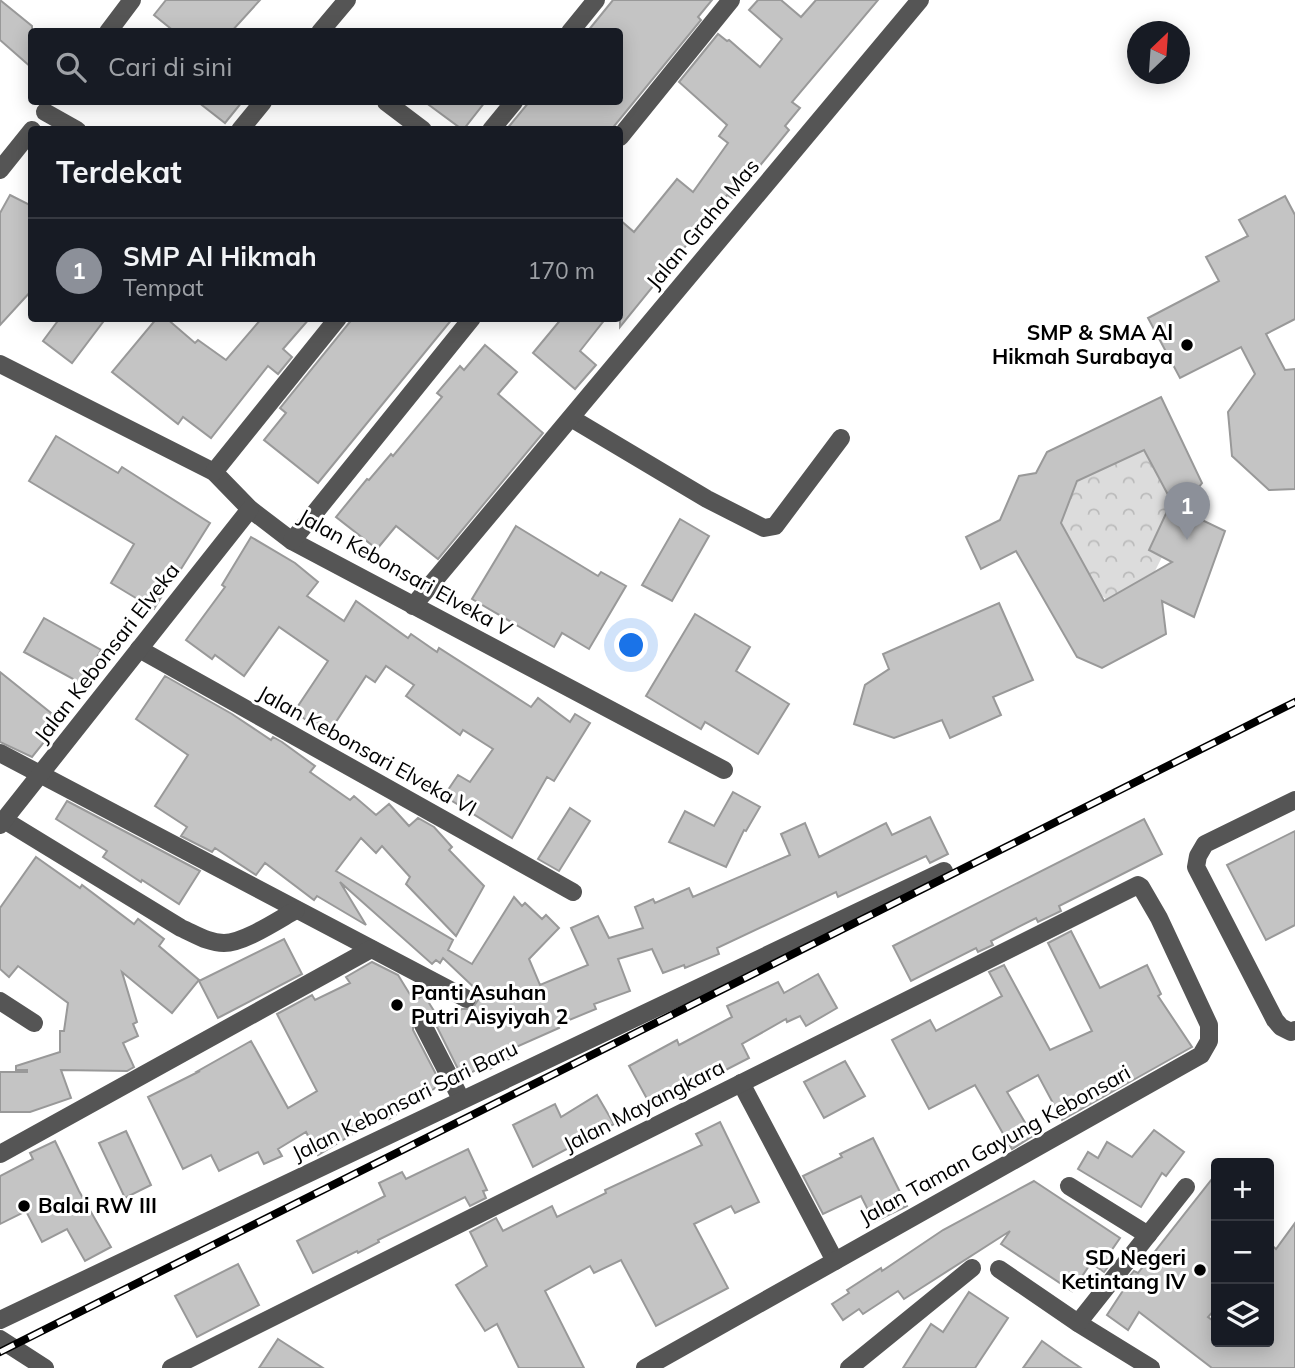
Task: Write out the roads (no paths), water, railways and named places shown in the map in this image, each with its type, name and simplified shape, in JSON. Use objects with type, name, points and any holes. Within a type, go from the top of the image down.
[{"type":"street","points":[[111,28],[132,0]]},
{"type":"street","points":[[323,28],[347,0]]},
{"type":"street","points":[[573,28],[596,0]]},
{"type":"street","points":[[623,133],[731,0]]},
{"type":"street","name":"Jalan Graha Mas","points":[[414,606],[920,0]]},
{"type":"street","points":[[243,126],[261,105]]},
{"type":"street","points":[[390,105],[418,126]]},
{"type":"street","points":[[494,126],[512,105]]},
{"type":"street","points":[[35,126],[49,107],[72,126]]},
{"type":"street","points":[[0,170],[28,135]]},
{"type":"street","points":[[214,472],[335,322]]},
{"type":"street","points":[[292,541],[469,322]]},
{"type":"street","name":"Jalan Kebonsari Elveka V","points":[[0,364],[214,472],[250,509],[292,541],[724,770]]},
{"type":"street","points":[[571,418],[707,499],[764,528],[775,526],[841,438]]},
{"type":"street","name":"Jalan Kebonsari Elveka","points":[[2,822],[250,509]]},
{"type":"street","name":"Jalan Kebonsari Elveka VI","points":[[139,649],[573,892]]},
{"type":"street","points":[[0,753],[39,776],[467,999]]},
{"type":"street","points":[[1293,1031],[1281,1027],[1275,1020],[1196,867],[1198,856],[1205,844],[1295,800]]},
{"type":"street","points":[[2,822],[181,928],[206,940],[225,943],[244,938],[296,910]]},
{"type":"street","name":"Jalan Kebonsari Sari Baru","points":[[0,1320],[944,871]]},
{"type":"street","name":"Jalan Mayangkara","points":[[171,1368],[1138,885]]},
{"type":"street","name":"Jalan Taman Gayung Kebonsari","points":[[645,1368],[1201,1055],[1209,1041],[1209,1025],[1159,918],[1138,885]]},
{"type":"street","points":[[0,1154],[371,949]]},
{"type":"street","points":[[0,1001],[34,1023]]},
{"type":"street","points":[[423,1025],[461,1099]]},
{"type":"street","points":[[741,1083],[835,1261]]},
{"type":"street","points":[[1069,1186],[1148,1235]]},
{"type":"street","points":[[1078,1323],[1186,1187]]},
{"type":"street","points":[[849,1368],[972,1268]]},
{"type":"street","points":[[999,1269],[1129,1362],[1151,1368]]},
{"type":"street","points":[[0,1339],[45,1368]]},
{"type":"railway","points":[[0,1352],[1295,702]]},
{"type":"place","name":"SMP & SMA Al Hikmah Surabaya","points":[[1187,345]]},
{"type":"place","name":"SMP Al Hikmah","points":[[1187,540]]},
{"type":"place","name":"Panti Asuhan Putri Aisyiyah 2","points":[[397,1005]]},
{"type":"place","name":"Balai RW III","points":[[24,1206]]},
{"type":"place","name":"SD Negeri Ketintang IV","points":[[1200,1270]]}]
